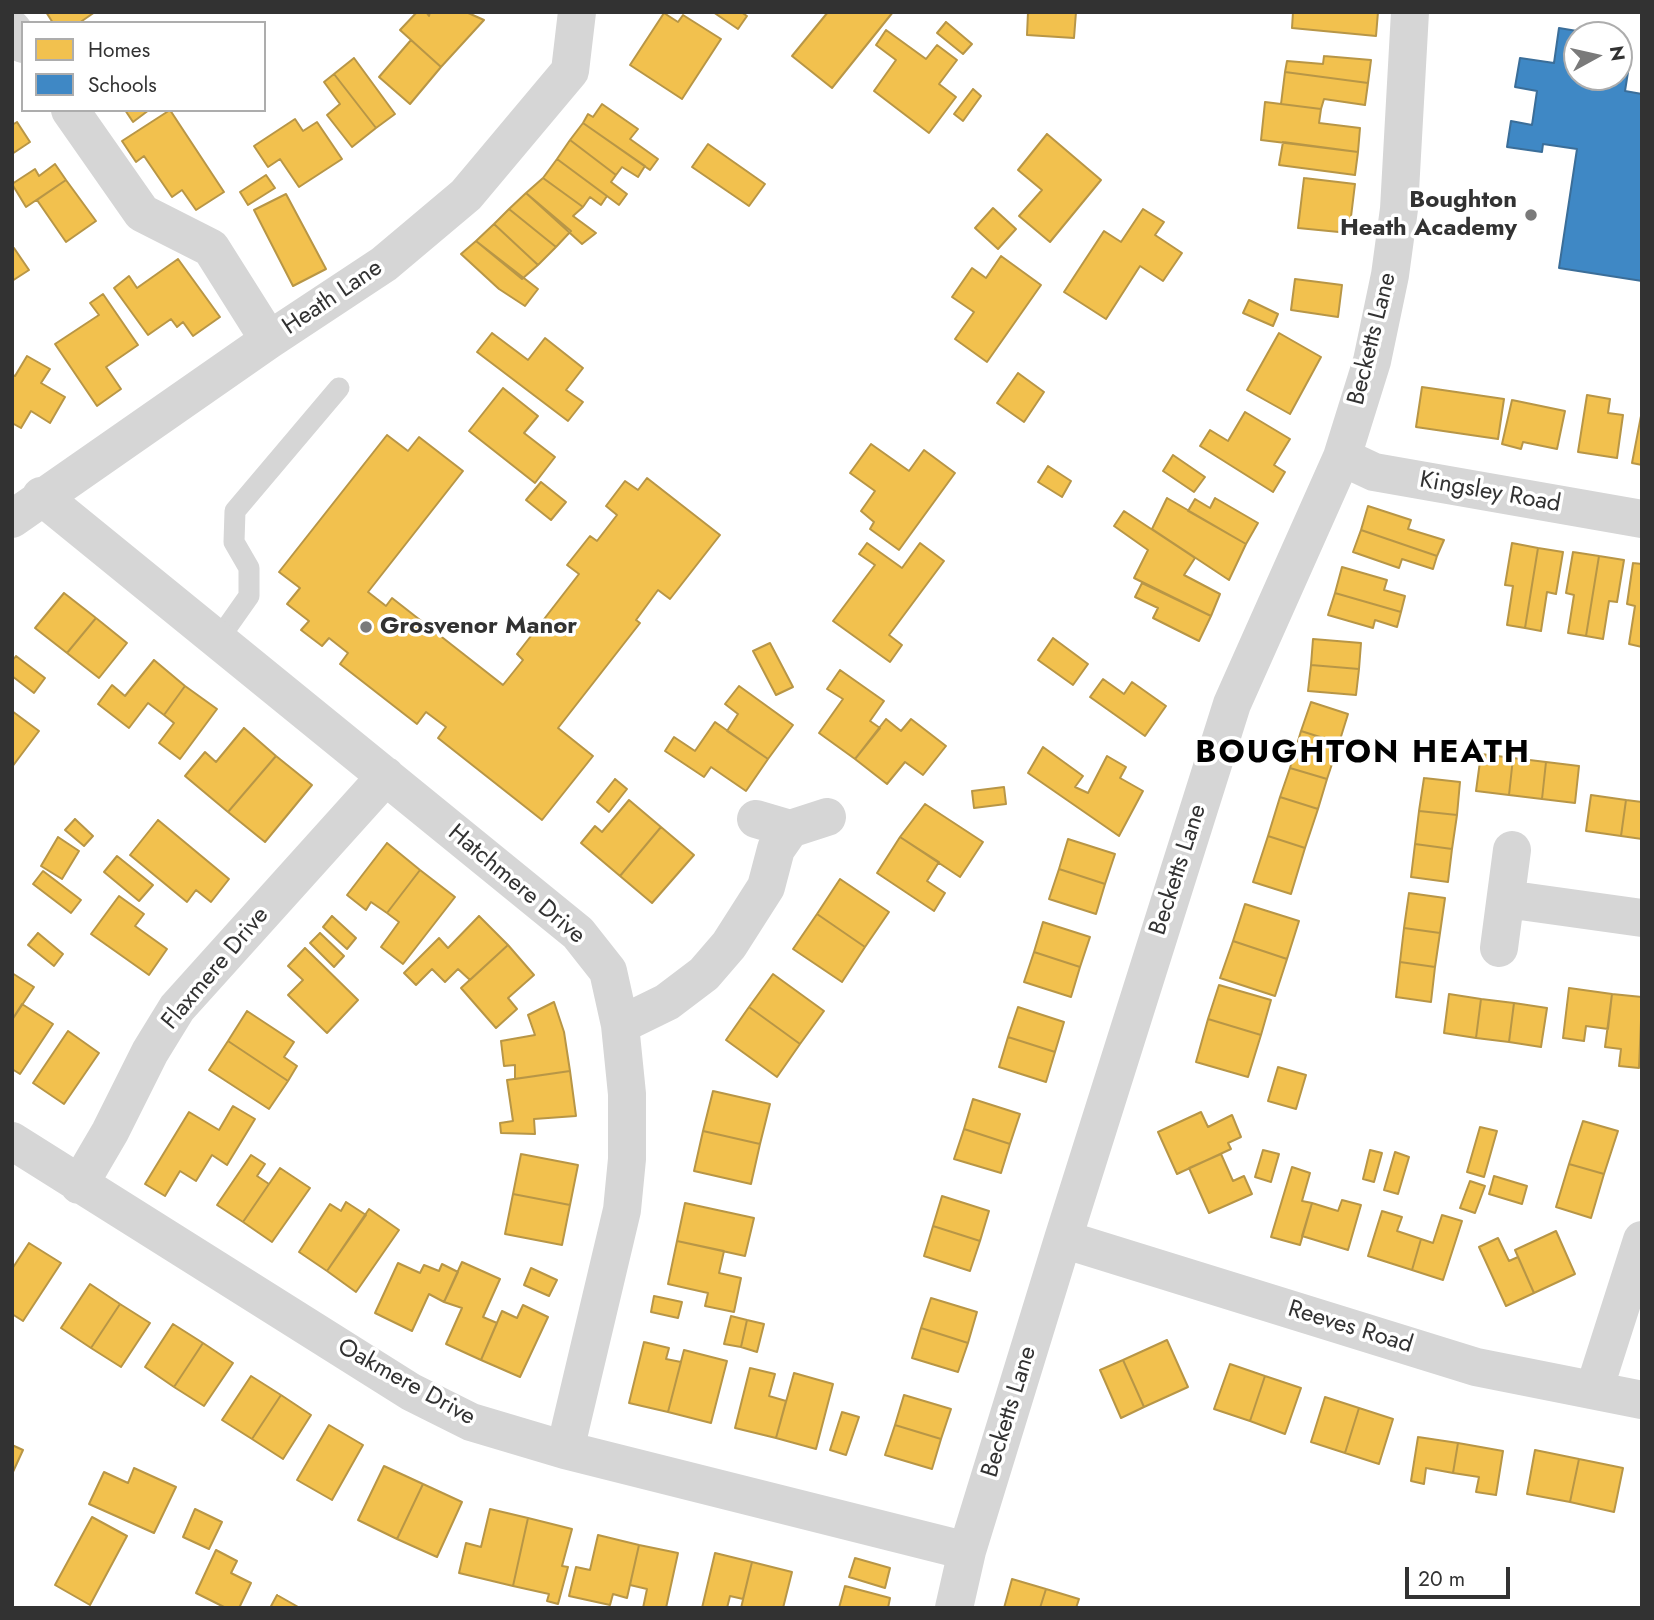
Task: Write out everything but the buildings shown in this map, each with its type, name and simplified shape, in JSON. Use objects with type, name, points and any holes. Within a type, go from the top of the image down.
[{"type":"street","name":"Heath Lane","points":[[26,508],[384,264],[466,195],[570,71],[577,12]]},
{"type":"street","name":"Becketts Lane","points":[[954,1608],[967,1550],[1232,704],[1342,457],[1372,360],[1390,275],[1399,209],[1410,12]]},
{"type":"street","points":[[71,112],[142,213],[211,248],[269,340]]},
{"type":"street","name":"Kingsley Road","points":[[1342,457],[1374,472],[1642,519]]},
{"type":"street","name":"Hatchmere Drive","points":[[26,508],[218,640],[578,933],[607,971],[620,1025],[626,1094],[627,1159],[622,1210],[565,1450]]},
{"type":"street","name":"Flaxmere Drive","points":[[79,1185],[110,1132],[150,1052],[177,1008],[386,776]]},
{"type":"street","points":[[620,1025],[667,1002],[704,974],[721,955],[766,887],[776,849],[773,824],[827,817]]},
{"type":"street","points":[[1499,948],[1512,850]]},
{"type":"street","points":[[1506,898],[1642,918]]},
{"type":"street","name":"Oakmere Drive","points":[[12,1141],[411,1392],[471,1422],[565,1450],[967,1550]]},
{"type":"street","name":"Reeves Road","points":[[1063,1240],[1476,1367],[1642,1400]]},
{"type":"street","points":[[1594,1391],[1642,1240]]},
{"type":"lane","points":[[218,640],[249,596],[249,568],[234,542],[235,511],[339,388]]},
{"type":"place","name":"Boughton Heath Academy","points":[[1531,215]]},
{"type":"place","name":"Grosvenor Manor","points":[[366,627]]},
{"type":"district","name":"BOUGHTON HEATH","points":[[1363,754]]}]
